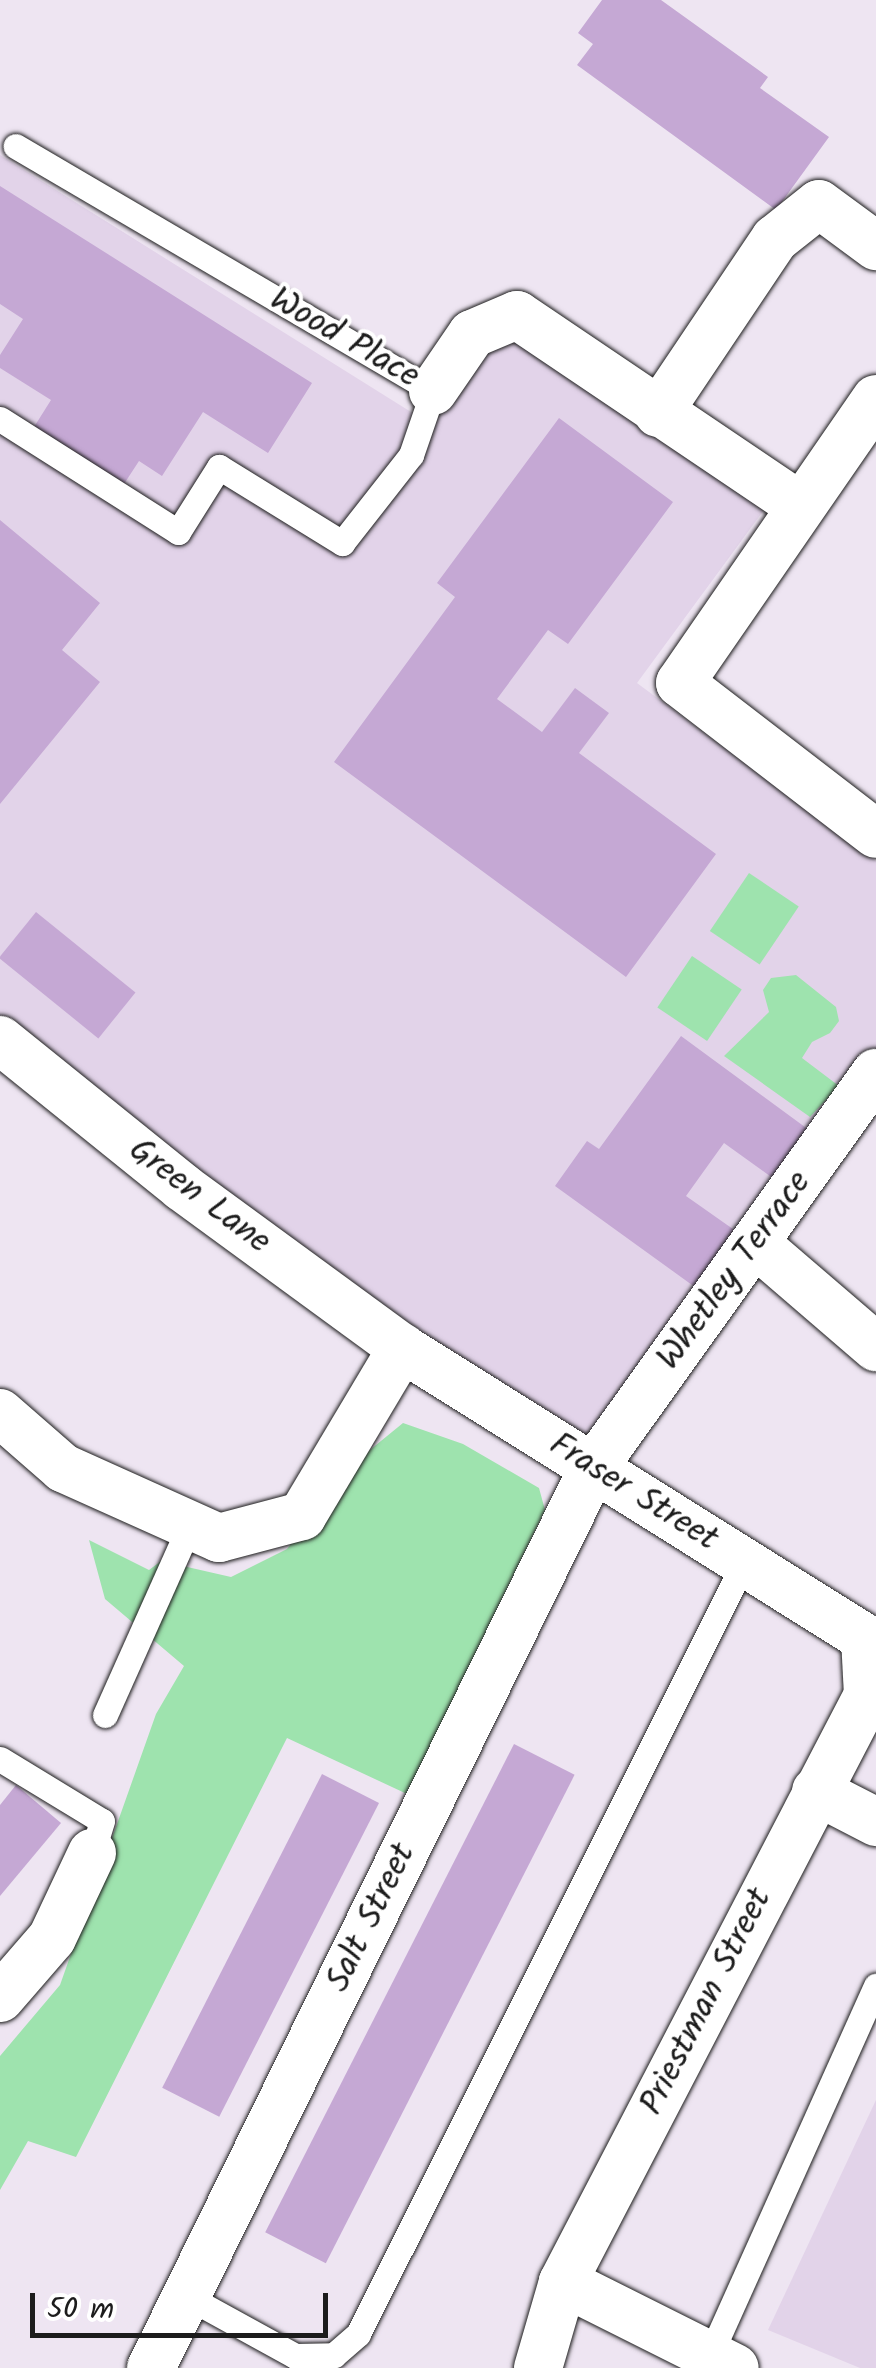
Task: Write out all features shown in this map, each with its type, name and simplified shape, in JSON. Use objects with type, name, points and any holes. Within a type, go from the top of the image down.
[{"type":"street","points":[[658,413],[775,239],[819,204],[876,246]]},
{"type":"street","name":"Wood Place","points":[[433,391],[472,334],[517,315],[799,505]]},
{"type":"street","points":[[870,420],[799,505],[680,683],[876,834]]},
{"type":"street","name":"Green Lane","points":[[0,1040],[182,1186],[402,1348]]},
{"type":"street","name":"Whetley Terrace","points":[[594,1468],[876,1073]]},
{"type":"street","points":[[755,1243],[876,1347]]},
{"type":"street","points":[[0,1412],[62,1468],[219,1538],[302,1516],[402,1348]]},
{"type":"street","name":"Fraser Street","points":[[402,1348],[864,1638]]},
{"type":"street","name":"Salt Street","points":[[150,2368],[594,1468]]},
{"type":"street","name":"Priestman Street","points":[[538,2368],[563,2282],[868,1696],[864,1638]]},
{"type":"street","points":[[816,1791],[876,1822]]},
{"type":"street","points":[[0,1998],[52,1938],[92,1854]]},
{"type":"street","points":[[563,2282],[723,2362]]},
{"type":"lane","name":"Wood Place","points":[[16,146],[433,391]]},
{"type":"lane","points":[[0,419],[178,532],[219,467],[342,543],[411,455],[433,391]]},
{"type":"lane","points":[[105,1715],[190,1525]]},
{"type":"lane","points":[[186,2296],[295,2356],[334,2355],[358,2334],[744,1563]]},
{"type":"lane","points":[[0,1759],[102,1822],[92,1854]]},
{"type":"lane","points":[[723,2362],[876,1986]]},
{"type":"shaded area","points":[[0,155],[427,422],[475,360],[520,327],[583,380],[764,510],[637,683],[876,861],[876,1051],[592,1444],[410,1329],[0,1020]]},
{"type":"shaded area","points":[[876,2100],[876,2368],[860,2368],[768,2330]]},
{"type":"green space","points":[[749,873],[799,907],[760,965],[710,931]]},
{"type":"green space","points":[[692,956],[742,990],[707,1041],[657,1007]]},
{"type":"green space","points":[[796,975],[836,1007],[839,1021],[830,1033],[812,1042],[802,1058],[839,1086],[810,1117],[724,1056],[769,1012],[763,990],[771,978]]},
{"type":"green space","points":[[403,1423],[463,1444],[539,1488],[545,1510],[407,1794],[287,1738],[76,2157],[28,2141],[0,2190],[0,2056],[60,1985],[156,1714],[184,1666],[105,1599],[89,1540],[149,1570],[161,1561],[231,1577],[287,1549],[354,1463]]},
{"type":"building","points":[[602,0],[661,0],[768,77],[760,88],[829,137],[776,210],[577,65],[593,44],[578,33]]},
{"type":"building","points":[[0,186],[312,383],[268,453],[203,412],[162,476],[139,461],[124,484],[34,427],[51,400],[0,368],[0,355],[23,319],[0,304]]},
{"type":"building","points":[[559,418],[673,502],[568,644],[548,630],[497,699],[542,732],[575,688],[609,713],[579,753],[716,854],[626,977],[334,762],[455,597],[437,583]]},
{"type":"building","points":[[0,520],[100,603],[62,650],[100,682],[0,804]]},
{"type":"building","points":[[36,912],[135,993],[98,1038],[0,959]]},
{"type":"building","points":[[681,1036],[809,1130],[774,1179],[724,1143],[686,1196],[740,1234],[699,1290],[555,1186],[587,1141],[599,1149]]},
{"type":"building","points":[[514,1744],[575,1775],[326,2263],[265,2232]]},
{"type":"building","points":[[322,1774],[379,1803],[219,2117],[162,2088]]},
{"type":"building","points":[[16,1785],[61,1823],[0,1896],[0,1805]]}]
